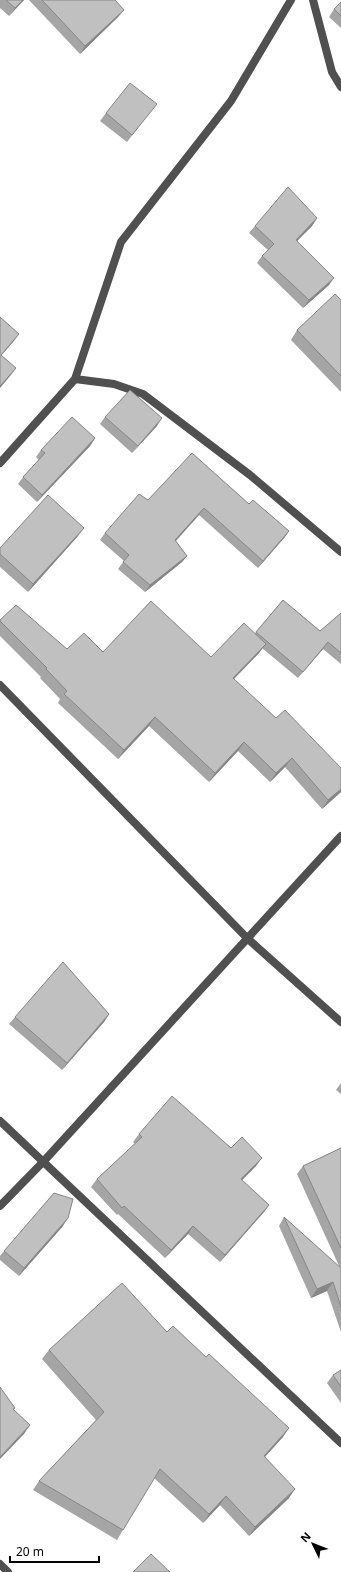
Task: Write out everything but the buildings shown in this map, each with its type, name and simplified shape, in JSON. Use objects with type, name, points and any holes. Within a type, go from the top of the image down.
[{"type":"street","points":[[0,464],[75,379],[121,242],[231,101],[291,0]]},
{"type":"street","points":[[313,0],[332,72],[341,87]]},
{"type":"street","points":[[75,379],[114,384],[143,394],[250,475],[341,552]]},
{"type":"street","points":[[0,685],[248,939],[341,1022]]},
{"type":"street","points":[[0,1206],[44,1162],[341,836]]},
{"type":"street","points":[[0,1121],[341,1443]]},
{"type":"street","points":[[0,1564],[8,1572]]}]
